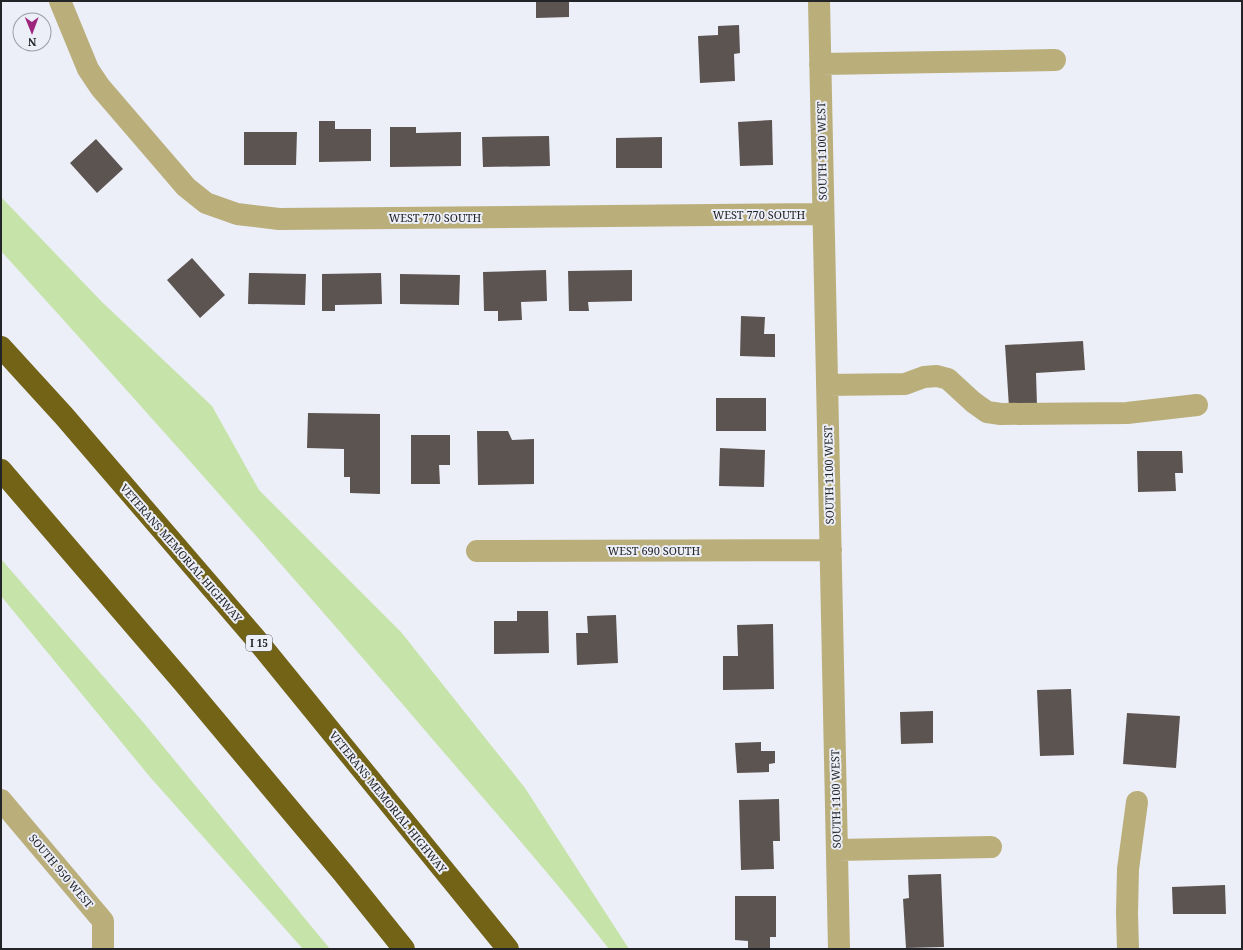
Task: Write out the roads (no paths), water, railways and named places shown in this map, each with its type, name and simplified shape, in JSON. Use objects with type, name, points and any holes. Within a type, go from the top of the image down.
[{"type":"highway","name":"VETERANS MEMORIAL HIGHWAY","points":[[1,347],[64,416],[255,638],[508,949]]},
{"type":"highway","points":[[1,470],[213,718],[343,873],[404,949]]},
{"type":"street","name":"WEST 770 SOUTH","points":[[60,1],[88,69],[100,87],[186,187],[206,203],[237,214],[279,219],[823,214]]},
{"type":"street","name":"SOUTH 1100 WEST","points":[[819,1],[839,949]]},
{"type":"street","points":[[820,64],[1055,60]]},
{"type":"street","points":[[827,385],[905,384],[924,377],[937,376],[948,379],[973,402],[987,412],[1002,414],[1127,412],[1197,405]]},
{"type":"street","name":"WEST 690 SOUTH","points":[[477,551],[831,550]]},
{"type":"street","name":"SOUTH 950 WEST","points":[[1,800],[103,921],[103,949]]},
{"type":"street","points":[[1128,949],[1128,869],[1137,802]]},
{"type":"street","points":[[837,850],[991,847]]}]
